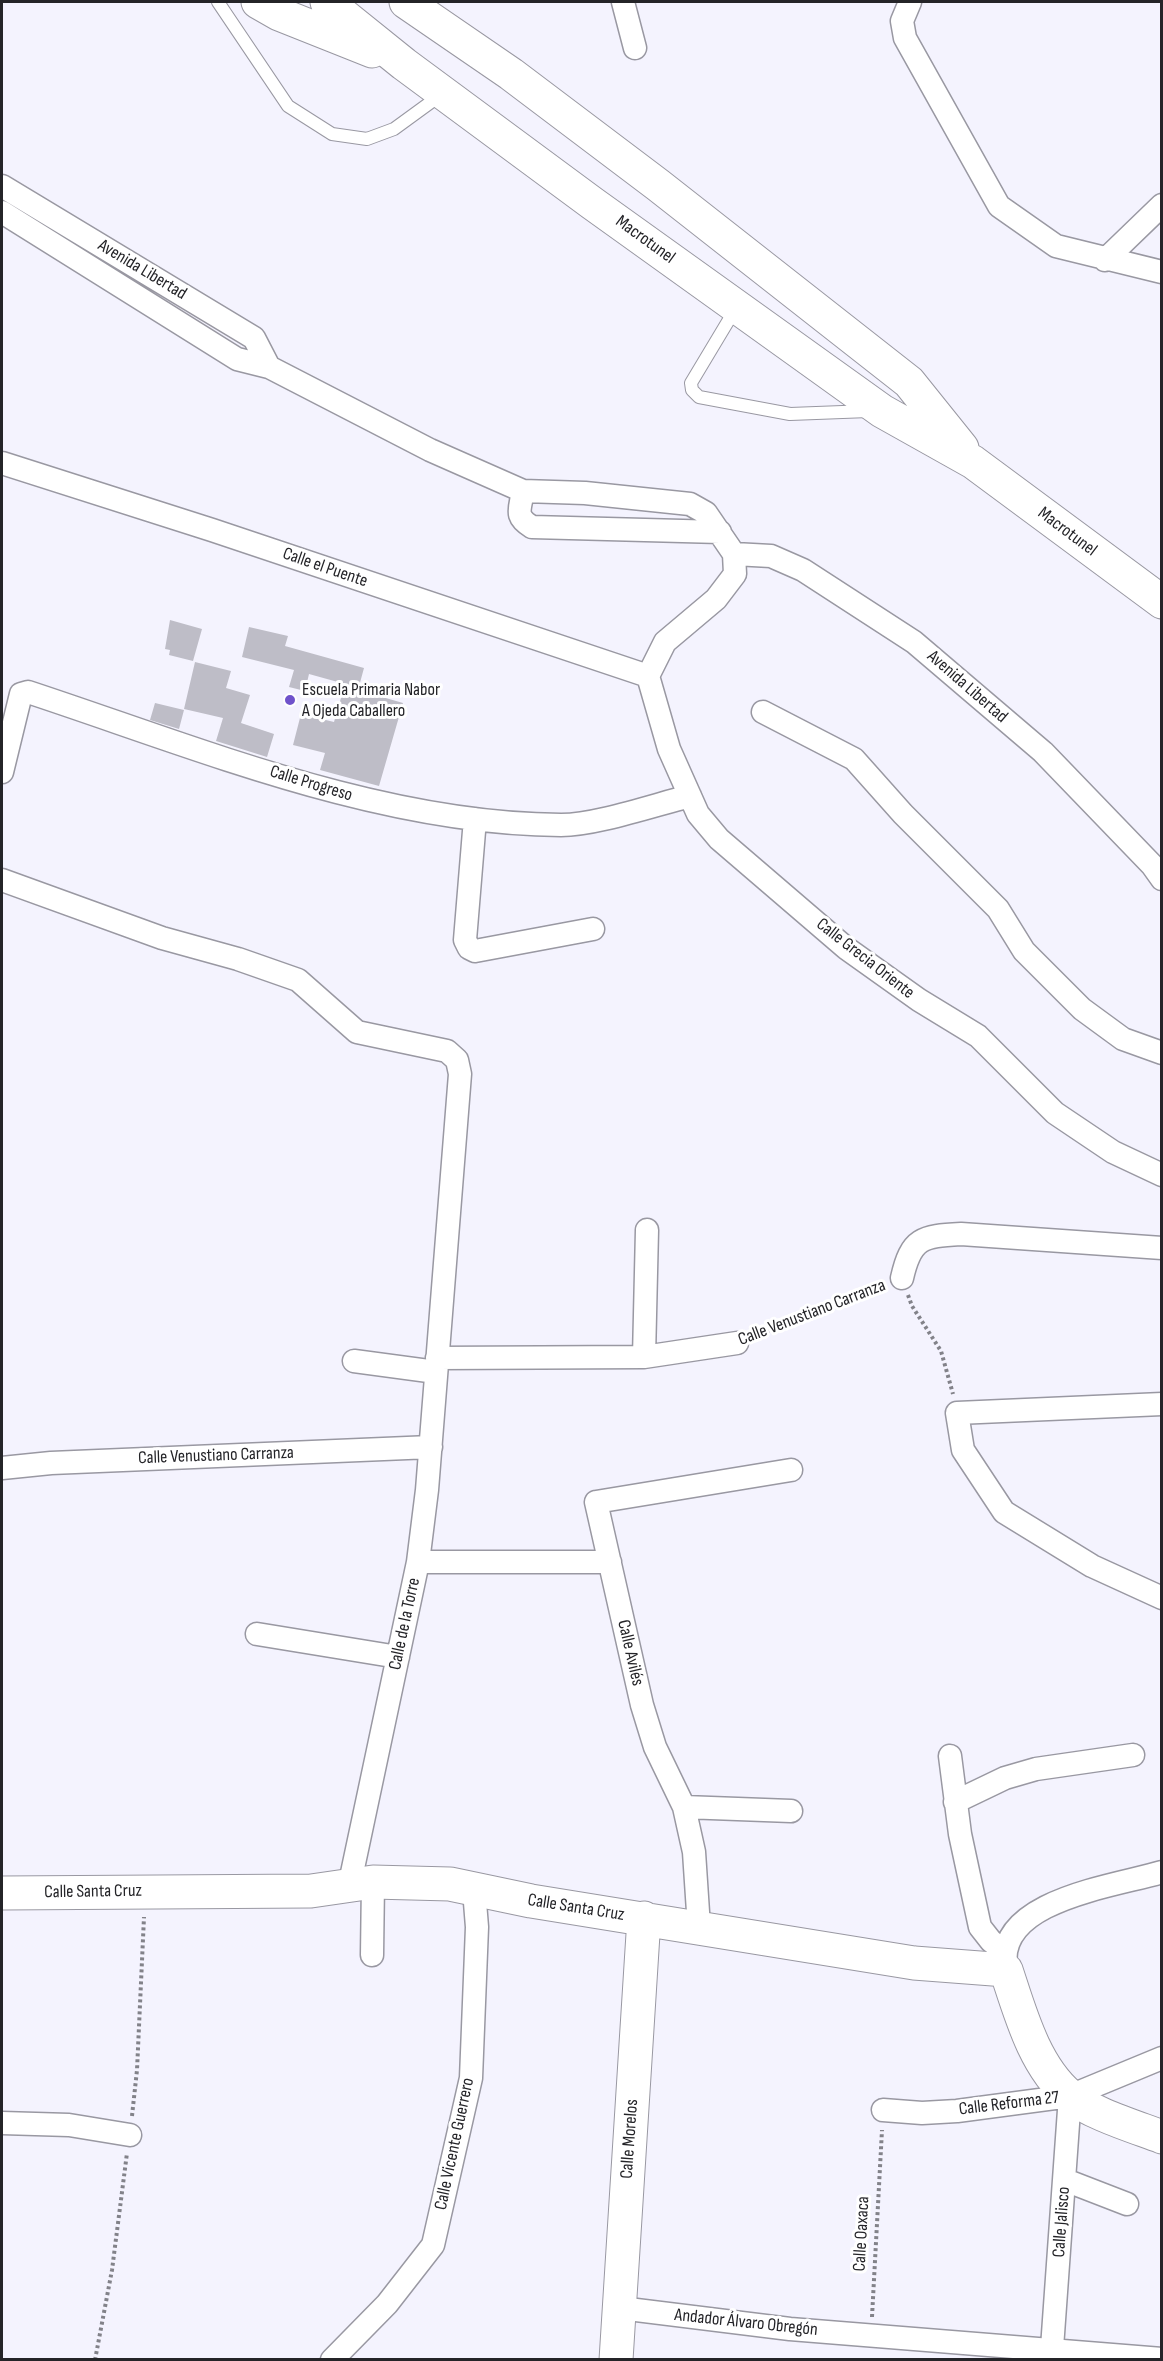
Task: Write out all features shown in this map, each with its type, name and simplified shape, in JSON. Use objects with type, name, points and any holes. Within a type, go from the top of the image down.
[{"type":"main road","points":[[258,2],[279,14],[404,64]]},
{"type":"main road","name":"Macrotunel","points":[[327,2],[404,64],[737,307],[882,411],[973,462],[1161,602]]},
{"type":"main road","name":"Macrotunel","points":[[407,2],[511,74],[658,185],[909,382],[973,462]]},
{"type":"main road","name":"Calle Santa Cruz","points":[[2,1893],[311,1890],[361,1885],[450,1884],[531,1901],[914,1963],[1005,1960]]},
{"type":"main road","name":"Calle Morelos","points":[[616,2360],[644,1918]]},
{"type":"main road","points":[[1005,1960],[1023,2021],[1044,2065],[1070,2096]]},
{"type":"main road","name":"Calle Reforma 27","points":[[1070,2096],[1116,2120],[1161,2137]]},
{"type":"street","points":[[623,2],[635,48]]},
{"type":"street","points":[[910,2],[902,21],[905,38],[999,206],[1056,246],[1161,272]]},
{"type":"street","name":"Avenida Libertad","points":[[2,186],[255,338],[269,367]]},
{"type":"street","points":[[1106,260],[1161,204]]},
{"type":"street","name":"Avenida Libertad","points":[[2,212],[237,359],[269,367],[430,450],[523,491],[585,493],[690,504],[706,513],[720,532]]},
{"type":"street","name":"Calle el Puente","points":[[2,463],[212,530],[648,676]]},
{"type":"street","points":[[523,491],[519,516],[532,527],[720,532],[734,554],[735,574],[716,599],[665,642],[648,676]]},
{"type":"street","name":"Avenida Libertad","points":[[734,554],[771,556],[803,570],[914,642],[1043,752],[1152,865],[1161,879]]},
{"type":"street","name":"Calle Grecia Oriente","points":[[648,676],[669,749],[698,814],[719,839],[846,948],[919,1000],[978,1036],[1055,1113],[1113,1152],[1161,1175]]},
{"type":"street","name":"Calle Progreso","points":[[2,772],[21,694],[28,692],[191,747],[368,801],[475,819],[563,825],[690,796]]},
{"type":"street","points":[[763,712],[854,759],[903,814],[998,909],[1024,951],[1082,1009],[1123,1039],[1161,1053]]},
{"type":"street","points":[[475,819],[465,940],[469,948],[476,951],[593,929]]},
{"type":"street","name":"Calle de la Torre","points":[[2,880],[162,938],[238,959],[298,980],[350,1028],[447,1051],[457,1060],[460,1074],[430,1448],[418,1562],[398,1657],[361,1885],[372,1955]]},
{"type":"street","points":[[644,1357],[647,1230]]},
{"type":"street","name":"Calle Venustiano Carranza","points":[[902,1278],[908,1255],[918,1242],[938,1235],[961,1234],[1161,1248]]},
{"type":"street","name":"Calle Venustiano Carranza","points":[[354,1361],[436,1365],[644,1357],[737,1343]]},
{"type":"street","points":[[1161,1404],[957,1413],[963,1450],[1004,1512],[1092,1566],[1161,1598]]},
{"type":"street","name":"Calle Venustiano Carranza","points":[[2,1468],[63,1462],[430,1448]]},
{"type":"street","name":"Calle Avilés","points":[[699,1927],[694,1852],[684,1806],[655,1747],[642,1706],[596,1502],[791,1470]]},
{"type":"street","points":[[418,1562],[610,1562]]},
{"type":"street","points":[[257,1634],[398,1657]]},
{"type":"street","points":[[956,1802],[1005,1778],[1036,1769],[1133,1755]]},
{"type":"street","points":[[950,1756],[956,1802],[980,1927],[1005,1960]]},
{"type":"street","points":[[684,1806],[790,1811]]},
{"type":"street","points":[[1005,1960],[1014,1928],[1047,1905],[1161,1872]]},
{"type":"street","name":"Calle Vicente Guerrero","points":[[332,2360],[387,2304],[433,2245],[471,2078],[477,1927],[474,1890]]},
{"type":"street","points":[[1070,2096],[1161,2058]]},
{"type":"street","name":"Calle Reforma 27","points":[[883,2110],[922,2113],[957,2111],[1070,2096]]},
{"type":"street","name":"Calle Jalisco","points":[[1052,2348],[1070,2096]]},
{"type":"street","points":[[2,2123],[69,2125],[130,2135]]},
{"type":"street","points":[[1065,2180],[1127,2204]]},
{"type":"street","name":"Andador Álvaro Obregón","points":[[620,2308],[790,2329],[1052,2348],[1161,2359]]},
{"type":"lane","points":[[218,2],[288,106],[332,134],[367,139],[394,129],[444,93]]},
{"type":"lane","points":[[737,307],[691,383],[692,390],[699,397],[790,414],[882,411]]},
{"type":"path","name":"Calle Venustiano Carranza","points":[[737,1343],[902,1278]]},
{"type":"path","points":[[902,1278],[912,1306],[941,1351],[957,1413]]},
{"type":"path","name":"Calle Oaxaca","points":[[872,2335],[883,2110]]},
{"type":"building","points":[[170,620],[202,629],[193,661],[169,655],[170,650],[165,649]]},
{"type":"building","points":[[249,627],[288,636],[285,646],[364,668],[358,690],[403,703],[379,786],[320,770],[325,753],[293,745],[301,714],[334,722],[345,684],[309,674],[305,691],[289,687],[294,670],[242,657]]},
{"type":"building","points":[[195,662],[231,671],[226,688],[250,695],[241,723],[274,734],[267,757],[216,741],[223,718],[184,709]]},
{"type":"building","points":[[155,703],[184,710],[179,729],[150,720]]},
{"type":"place","name":"Escuela Primaria Nabor A Ojeda Caballero","points":[[290,700]]}]
